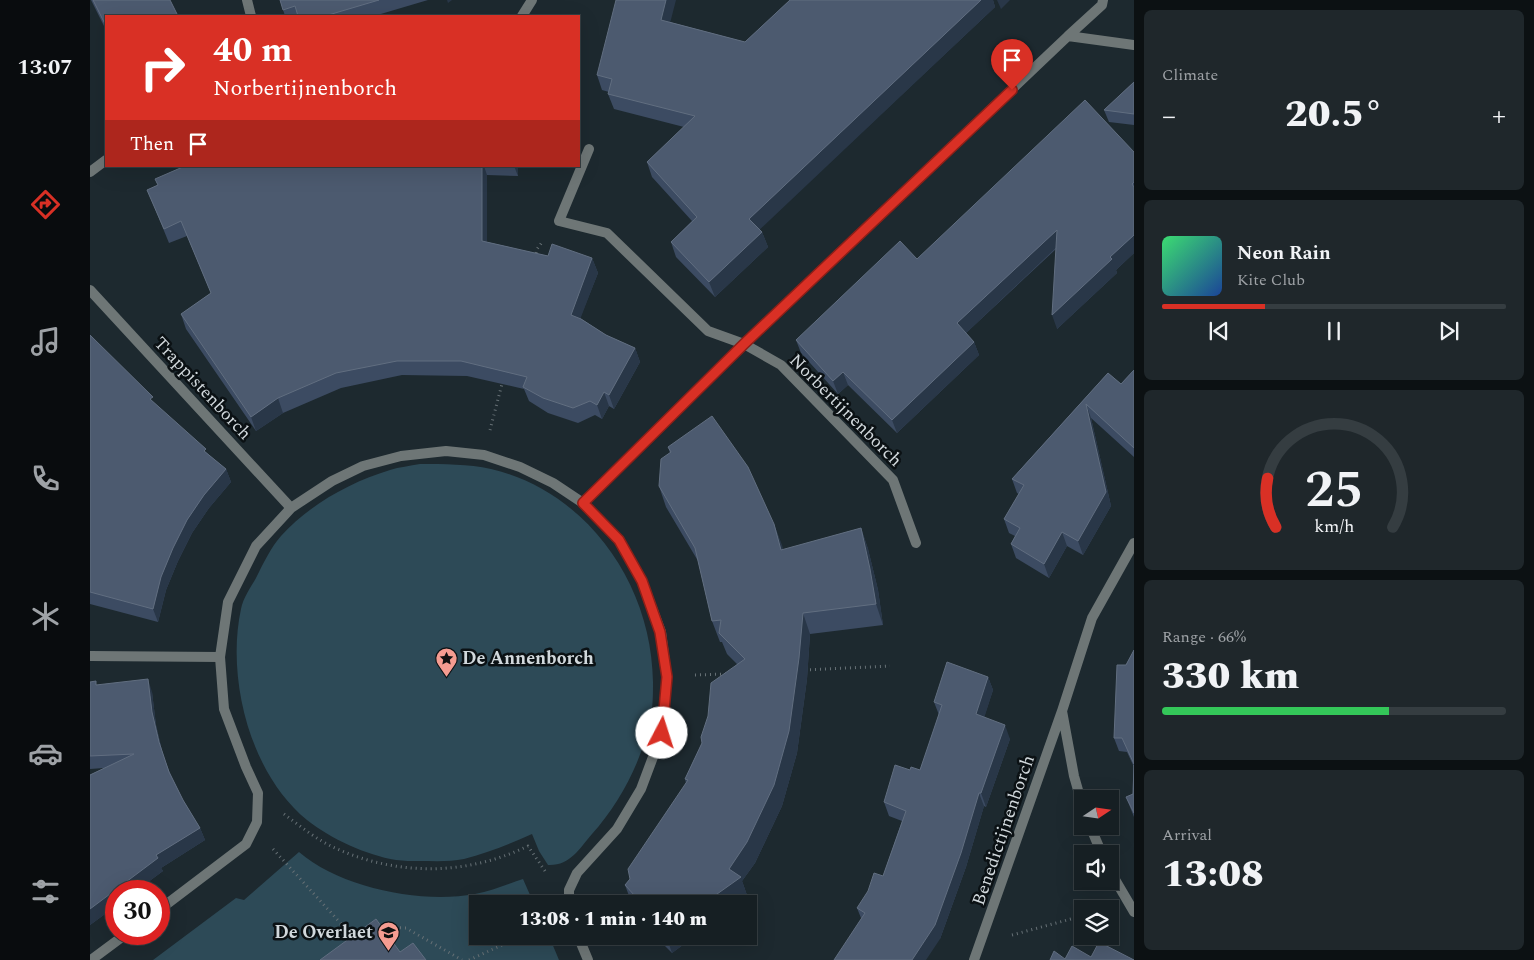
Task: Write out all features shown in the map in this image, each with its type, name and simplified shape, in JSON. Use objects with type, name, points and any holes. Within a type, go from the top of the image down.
[{"type":"street","points":[[246,0],[251,15]]},
{"type":"street","points":[[523,15],[532,0]]},
{"type":"street","points":[[583,503],[744,344],[1102,5],[1103,0]]},
{"type":"street","points":[[1068,36],[1134,45]]},
{"type":"street","points":[[560,221],[589,149]]},
{"type":"street","points":[[90,172],[105,161]]},
{"type":"street","name":"Norbertijnenborch","points":[[560,221],[608,233],[708,331],[744,344],[781,365],[893,480],[916,543]]},
{"type":"street","name":"Trappistenborch","points":[[90,290],[291,508]]},
{"type":"street","points":[[170,902],[246,844],[257,822],[258,793],[246,768],[224,709],[220,657],[228,602],[256,546],[291,508],[332,480],[363,466],[401,456],[446,451],[484,455],[520,467],[553,483],[583,503],[619,540],[642,581],[660,632],[667,677],[662,733],[641,789],[617,828],[577,873],[569,890],[569,895]]},
{"type":"street","name":"Benedictijnenborch","points":[[974,960],[1062,711],[1092,618],[1134,543]]},
{"type":"street","points":[[91,655],[220,657]]},
{"type":"street","name":"Benedictijnenborch","points":[[1062,711],[1078,790]]},
{"type":"street","points":[[1119,886],[1134,912]]},
{"type":"street","points":[[90,960],[111,945]]},
{"type":"street","points":[[582,945],[588,960]]},
{"type":"path","points":[[535,258],[537,249],[560,221]]},
{"type":"path","points":[[484,455],[506,371]]},
{"type":"path","points":[[803,670],[890,666]]},
{"type":"path","points":[[667,677],[735,674]]},
{"type":"path","points":[[258,793],[300,826],[333,848],[374,863],[419,869],[460,868],[505,856],[528,846],[544,872],[569,890]]},
{"type":"path","points":[[246,844],[264,838],[358,942],[351,946]]},
{"type":"path","points":[[980,943],[1074,918]]},
{"type":"path","points":[[378,927],[406,928],[462,960]]},
{"type":"path","points":[[469,960],[502,945]]},
{"type":"shaded area","name":"De Annenborch","points":[[420,464],[465,465],[491,469],[526,481],[557,498],[585,521],[608,548],[627,578],[641,611],[650,646],[653,682],[652,711],[642,751],[621,795],[612,809],[578,851],[562,863],[548,865],[539,851],[532,834],[481,854],[448,861],[396,860],[349,845],[316,827],[287,801],[257,751],[247,723],[240,694],[237,665],[237,636],[241,609],[245,597],[274,545],[304,514],[345,488],[375,475],[397,468]]},
{"type":"shaded area","points":[[299,852],[316,865],[359,884],[407,895],[454,897],[475,894],[523,879],[530,895],[469,895],[469,945],[553,945],[559,960],[153,960],[236,898],[244,900]]},
{"type":"building","points":[[93,0],[170,0],[178,15],[105,15],[105,24]]},
{"type":"building","points":[[280,0],[379,0],[328,15],[298,15],[295,6],[283,10]]},
{"type":"building","points":[[616,0],[666,0],[661,20],[745,42],[790,0],[981,0],[749,219],[762,232],[709,282],[671,242],[697,217],[647,162],[695,116],[608,94],[612,79],[597,75]]},
{"type":"building","points":[[1134,82],[1134,114],[1104,110]]},
{"type":"building","points":[[1085,100],[1134,152],[1134,182],[1132,184],[1134,187],[1134,235],[1110,257],[1112,259],[1052,315],[1057,230],[957,323],[974,342],[892,420],[843,372],[833,381],[796,340],[900,241],[917,259]]},
{"type":"building","points":[[183,167],[482,167],[482,241],[548,256],[552,244],[592,258],[571,315],[606,335],[635,348],[609,395],[604,392],[597,405],[590,401],[573,408],[543,398],[523,387],[527,377],[461,361],[397,361],[336,373],[278,398],[251,417],[181,314],[211,293],[181,221],[164,229],[147,190],[158,185],[155,179]]},
{"type":"building","points":[[90,335],[153,397],[150,399],[206,449],[204,451],[226,469],[204,495],[187,520],[161,577],[153,609],[90,592]]},
{"type":"building","points":[[1134,370],[1134,448],[1086,404],[1106,492],[1078,541],[1062,532],[1044,564],[1011,544],[1020,528],[1004,519],[1024,485],[1012,479],[1108,373],[1121,384]]},
{"type":"building","points":[[712,416],[748,467],[774,524],[781,550],[861,528],[876,604],[803,613],[789,731],[774,785],[747,842],[729,869],[741,877],[716,895],[634,895],[625,885],[630,879],[628,869],[688,780],[685,779],[702,743],[701,737],[708,716],[711,683],[745,659],[719,633],[721,620],[712,621],[695,548],[659,486],[661,459],[671,452],[668,447]]},
{"type":"building","points":[[1134,650],[1134,764],[1122,738],[1114,738],[1117,665],[1126,665]]},
{"type":"building","points":[[947,662],[988,677],[976,714],[1005,725],[981,793],[979,793],[961,853],[935,925],[912,960],[834,960],[865,913],[857,908],[868,891],[874,873],[883,876],[906,811],[884,802],[895,765],[910,770],[911,767],[920,770],[942,705],[934,702]]},
{"type":"building","points":[[148,679],[152,712],[169,772],[200,828],[156,855],[158,858],[129,880],[105,880],[105,898],[90,909],[90,775],[134,754],[90,756],[90,682],[96,681],[96,685]]},
{"type":"building","points":[[1134,765],[1134,813],[1126,797],[1133,794]]},
{"type":"building","points":[[376,919],[400,952],[413,943],[426,960],[320,960]]},
{"type":"building","points":[[1097,945],[1105,945],[1134,960],[1050,960],[1054,951],[1065,959],[1072,946],[1091,957]]},
{"type":"place","name":"De Annenborch","points":[[446,677]]},
{"type":"place","name":"De Overlaet","points":[[389,951]]},
{"type":"route","points":[[662,733],[667,677],[660,632],[642,581],[619,540],[583,503],[744,344],[1012,90]]}]
